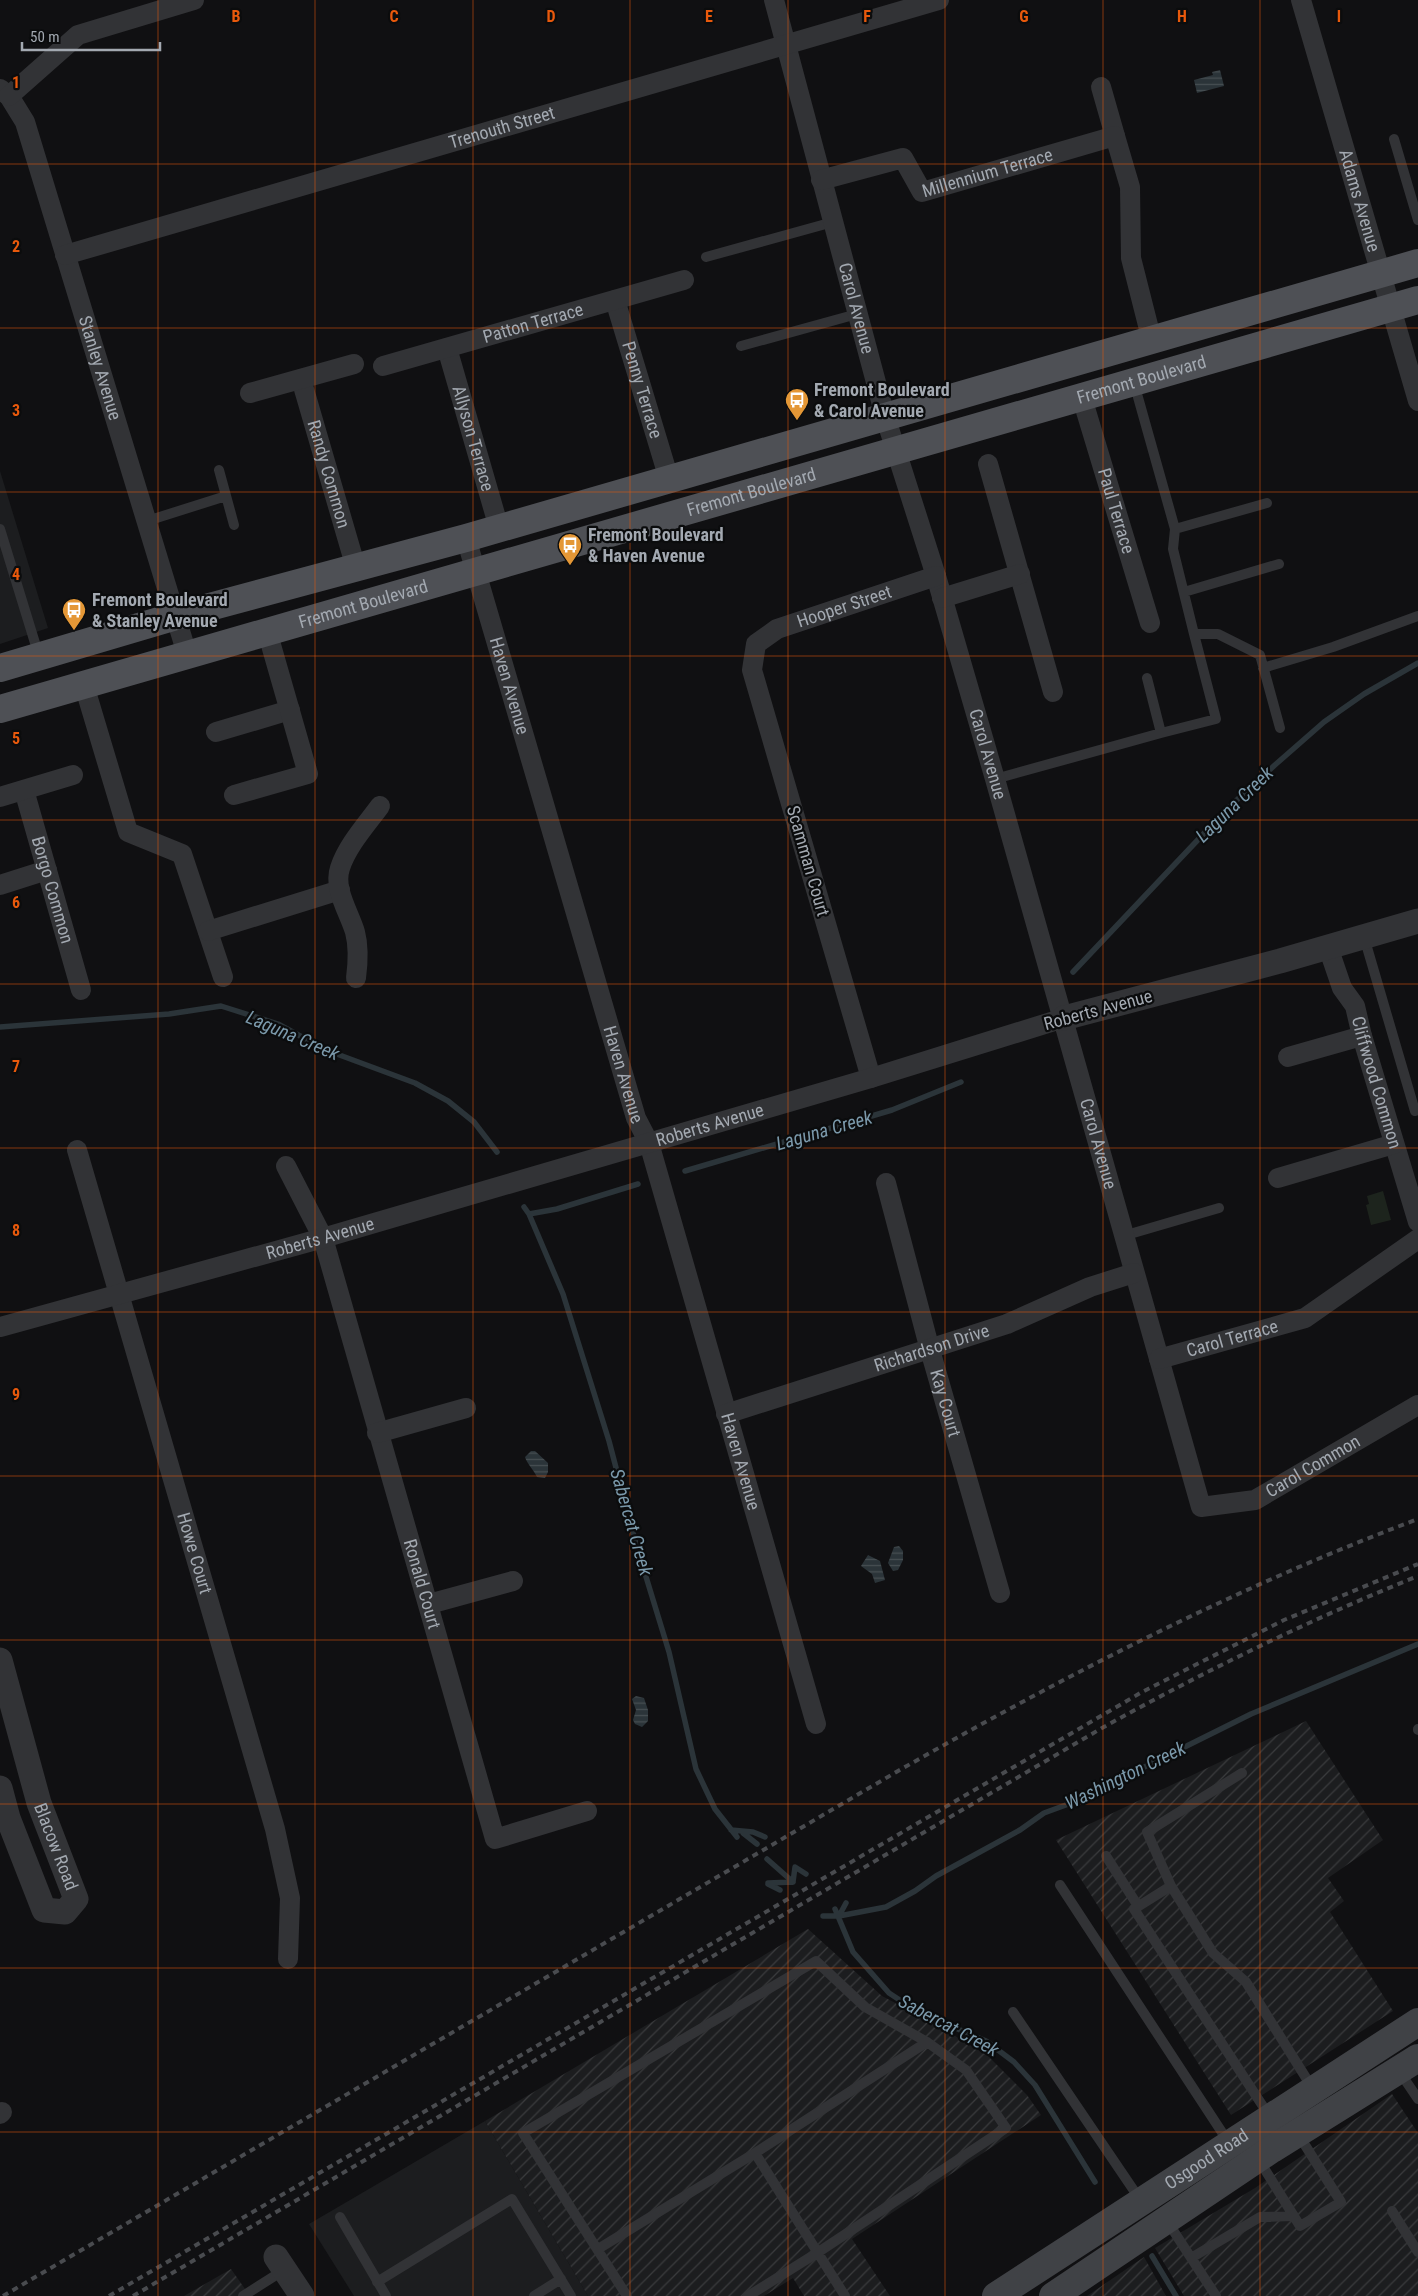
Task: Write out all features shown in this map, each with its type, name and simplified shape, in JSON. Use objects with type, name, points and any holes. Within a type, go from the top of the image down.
[{"type":"main road","name":"Fremont Boulevard","points":[[0,668],[176,616],[466,538],[1418,263]]},
{"type":"main road","name":"Fremont Boulevard","points":[[0,709],[1418,300]]},
{"type":"main road","name":"Osgood Road","points":[[996,2296],[1418,2022]]},
{"type":"main road","name":"Osgood Road","points":[[1053,2296],[1258,2158],[1408,2064]]},
{"type":"main road","points":[[1250,2131],[1258,2158]]},
{"type":"main road","points":[[1133,2207],[1141,2236]]},
{"type":"street","points":[[5,93],[78,35],[194,0]]},
{"type":"street","name":"Carol Avenue","points":[[774,0],[886,416],[936,576],[995,779],[1201,1507]]},
{"type":"street","name":"Trenouth Street","points":[[65,254],[939,0]]},
{"type":"street","name":"Adams Avenue","points":[[1301,0],[1418,399]]},
{"type":"street","points":[[1101,87],[1130,188],[1131,258],[1152,341]]},
{"type":"street","name":"Stanley Avenue","points":[[5,93],[25,122],[187,654]]},
{"type":"street","name":"Millennium Terrace","points":[[821,180],[903,158],[922,192],[1115,136]]},
{"type":"street","name":"Patton Terrace","points":[[383,366],[684,280]]},
{"type":"street","name":"Penny Terrace","points":[[615,300],[669,479]]},
{"type":"street","name":"Allyson Terrace","points":[[447,348],[500,528]]},
{"type":"street","points":[[250,393],[354,364]]},
{"type":"street","name":"Randy Common","points":[[301,379],[356,568]]},
{"type":"street","name":"Paul Terrace","points":[[1082,398],[1150,623]]},
{"type":"street","points":[[988,464],[1054,692]]},
{"type":"street","name":"Haven Avenue","points":[[466,538],[636,1118],[649,1143],[816,1724]]},
{"type":"street","points":[[942,598],[1020,574]]},
{"type":"street","name":"Hooper Street","points":[[756,644],[777,629],[936,576]]},
{"type":"street","points":[[234,795],[308,774],[266,632]]},
{"type":"street","name":"Scamman Court","points":[[756,644],[752,670],[871,1078]]},
{"type":"street","points":[[84,685],[128,832],[182,854],[223,977]]},
{"type":"street","points":[[216,732],[290,710]]},
{"type":"street","points":[[0,797],[73,775]]},
{"type":"street","name":"Borgo Common","points":[[24,790],[80,990]]},
{"type":"street","points":[[356,978],[358,958],[355,933],[340,890],[340,869],[353,844],[380,806]]},
{"type":"street","points":[[0,884],[47,870]]},
{"type":"street","points":[[208,931],[340,890]]},
{"type":"street","name":"Roberts Avenue","points":[[0,1327],[323,1238],[871,1078],[1064,1018],[1418,921]]},
{"type":"street","name":"Cliffwood Common","points":[[1328,947],[1342,988],[1356,1006],[1362,1036],[1394,1144],[1414,1195],[1418,1222]]},
{"type":"street","points":[[1288,1057],[1362,1036]]},
{"type":"street","points":[[1278,1178],[1394,1144]]},
{"type":"street","name":"Howe Court","points":[[77,1150],[275,1830],[290,1898],[288,1959]]},
{"type":"street","name":"Ronald Court","points":[[286,1166],[323,1238],[377,1433],[495,1839],[587,1810]]},
{"type":"street","name":"Kay Court","points":[[886,1183],[930,1350],[1000,1593]]},
{"type":"street","name":"Carol Terrace","points":[[1159,1359],[1305,1318],[1418,1239]]},
{"type":"street","name":"Richardson Drive","points":[[726,1414],[1007,1324],[1090,1287],[1134,1274]]},
{"type":"street","name":"Carol Common","points":[[1201,1507],[1255,1500],[1418,1406]]},
{"type":"street","points":[[377,1433],[466,1408]]},
{"type":"street","points":[[428,1604],[513,1582]]},
{"type":"street","name":"Blacow Road","points":[[0,1660],[39,1803],[76,1899],[65,1912],[44,1910],[8,1818],[0,1788]]},
{"type":"street","points":[[281,2263],[302,2296]]},
{"type":"lane","points":[[1394,139],[1418,220]]},
{"type":"lane","points":[[706,257],[833,222]]},
{"type":"lane","points":[[742,346],[858,314]]},
{"type":"lane","points":[[995,779],[1216,718],[1173,549],[1176,529],[1134,382]]},
{"type":"lane","points":[[219,470],[234,524]]},
{"type":"lane","points":[[146,521],[226,496]]},
{"type":"lane","points":[[1176,529],[1267,503]]},
{"type":"lane","points":[[0,528],[40,656]]},
{"type":"lane","points":[[1184,592],[1279,564]]},
{"type":"lane","points":[[1263,668],[1343,644],[1418,616]]},
{"type":"lane","points":[[1194,634],[1218,634],[1260,655],[1280,728]]},
{"type":"lane","points":[[1147,678],[1161,733]]},
{"type":"lane","points":[[1364,937],[1415,1111],[1418,1110]]},
{"type":"lane","points":[[1123,1236],[1220,1208]]},
{"type":"lane","points":[[1242,1773],[1148,1832],[1170,1886],[1213,1953],[1246,1982],[1314,2090]]},
{"type":"lane","points":[[1106,1856],[1138,1906]]},
{"type":"lane","points":[[1060,1885],[1250,2131]]},
{"type":"lane","points":[[1170,1886],[1134,1908],[1250,2131]]},
{"type":"lane","points":[[627,2296],[523,2133],[816,1961],[865,2007],[927,2042],[966,2070],[1006,2128],[817,2253],[748,2296]]},
{"type":"lane","points":[[1013,2012],[1133,2207]]},
{"type":"lane","points":[[598,2249],[755,2152],[927,2042]]},
{"type":"lane","points":[[1408,2064],[1418,2099]]},
{"type":"lane","points":[[1258,2158],[1300,2226],[1341,2202],[1298,2133]]},
{"type":"lane","points":[[755,2152],[845,2296]]},
{"type":"lane","points":[[377,2282],[512,2199],[571,2296]]},
{"type":"lane","points":[[1392,2211],[1418,2252]]},
{"type":"lane","points":[[1191,2258],[1260,2217],[1294,2216]]},
{"type":"lane","points":[[340,2217],[386,2296]]},
{"type":"lane","points":[[1166,2219],[1216,2296]]},
{"type":"lane","points":[[243,2296],[281,2263]]},
{"type":"lane","points":[[534,2296],[561,2279]]},
{"type":"shaded area","points":[[1220,70],[1224,86],[1197,93],[1194,80],[1213,75],[1212,72]]},
{"type":"shaded area","points":[[0,471],[48,628],[0,644]]},
{"type":"shaded area","points":[[1383,1191],[1391,1220],[1371,1225],[1366,1205],[1369,1204],[1367,1196]]},
{"type":"shaded area","points":[[531,1451],[535,1451],[548,1463],[548,1472],[545,1478],[537,1477],[526,1460],[525,1457]]},
{"type":"shaded area","points":[[899,1546],[903,1551],[903,1560],[898,1570],[893,1571],[888,1563],[894,1547]]},
{"type":"shaded area","points":[[868,1555],[880,1561],[885,1580],[875,1583],[872,1574],[861,1566]]},
{"type":"shaded area","points":[[636,1696],[644,1698],[648,1710],[648,1721],[642,1727],[635,1724],[633,1720],[636,1710],[632,1699]]},
{"type":"shaded area","points":[[1306,1721],[1383,1840],[1328,1878],[1344,1901],[1330,1912],[1393,2011],[1231,2115],[1056,1840]]},
{"type":"shaded area","points":[[808,1929],[882,1996],[937,2025],[988,2056],[1027,2095],[1041,2115],[852,2239],[890,2296],[804,2296],[793,2278],[764,2296],[588,2296],[485,2121]]},
{"type":"shaded area","points":[[1392,2094],[1418,2133],[1418,2296],[1184,2296],[1155,2248],[1255,2188]]},
{"type":"shaded area","points":[[485,2121],[588,2296],[354,2296],[309,2224]]},
{"type":"shaded area","points":[[1144,2257],[1166,2296],[1087,2296]]},
{"type":"shaded area","points":[[231,2269],[250,2296],[184,2296]]},
{"type":"waterway","name":"Laguna Creek","points":[[1073,972],[1227,809],[1276,764],[1324,722],[1364,694],[1418,663]]},
{"type":"waterway","name":"Laguna Creek","points":[[0,1027],[169,1014],[221,1006],[278,1024],[326,1050],[415,1083],[448,1101],[474,1122],[497,1152]]},
{"type":"waterway","name":"Laguna Creek","points":[[685,1171],[892,1110],[961,1082]]},
{"type":"waterway","name":"Laguna Creek","points":[[529,1214],[557,1209],[638,1184]]},
{"type":"waterway","name":"Sabercat Creek","points":[[524,1207],[529,1214],[563,1294],[609,1441],[636,1544],[669,1652],[696,1769],[715,1809],[737,1837]]},
{"type":"waterway","name":"Washington Creek","points":[[823,1916],[839,1916],[886,1907],[915,1891],[936,1876],[1020,1830],[1044,1813],[1074,1802],[1251,1714],[1418,1644]]},
{"type":"waterway","name":"Sabercat Creek","points":[[731,1830],[753,1832],[765,1837]]},
{"type":"waterway","name":"Sabercat Creek","points":[[743,1833],[757,1844]]},
{"type":"waterway","name":"Sabercat Creek","points":[[767,1859],[793,1882]]},
{"type":"waterway","name":"Sabercat Creek","points":[[793,1882],[795,1867],[806,1874]]},
{"type":"waterway","name":"Sabercat Creek","points":[[768,1883],[793,1882]]},
{"type":"waterway","name":"Sabercat Creek","points":[[768,1884],[780,1890]]},
{"type":"waterway","name":"Sabercat Creek","points":[[839,1916],[846,1903]]},
{"type":"waterway","name":"Sabercat Creek","points":[[835,1909],[853,1952],[889,1993],[918,2012],[986,2041],[1014,2062],[1035,2085],[1095,2182]]},
{"type":"waterway","name":"Sabercat Creek","points":[[1152,2256],[1176,2296]]},
{"type":"railway","points":[[3,2296],[961,1735],[1089,1667],[1218,1603],[1351,1545],[1418,1519]]},
{"type":"railway","points":[[109,2296],[1142,1692],[1284,1620],[1418,1564]]},
{"type":"railway","points":[[133,2296],[1102,1728],[1258,1647],[1337,1610],[1418,1576]]},
{"type":"place","name":"Fremont Boulevard & Carol Avenue","points":[[797,421]]},
{"type":"place","name":"Fremont Boulevard & Haven Avenue","points":[[570,566]]},
{"type":"place","name":"Fremont Boulevard & Stanley Avenue","points":[[74,631]]}]
